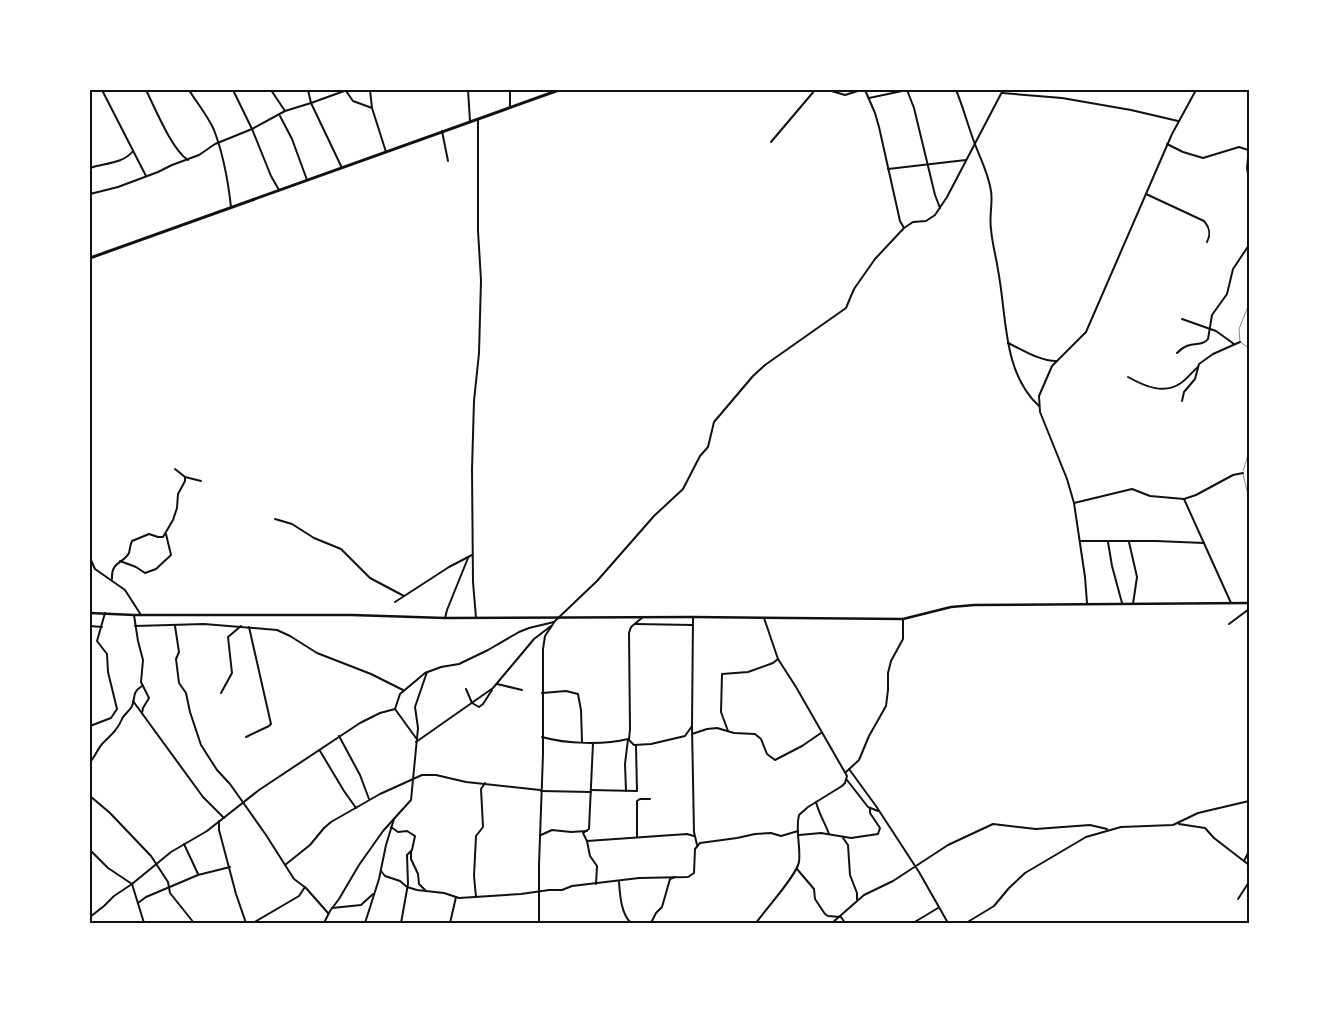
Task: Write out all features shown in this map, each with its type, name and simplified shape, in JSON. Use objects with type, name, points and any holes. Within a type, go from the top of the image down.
[{"type":"highway","points":[[90,258],[559,90]]},
{"type":"street","points":[[102,90],[146,176]]},
{"type":"street","points":[[146,90],[173,144],[188,160]]},
{"type":"street","points":[[189,90],[211,125],[224,158],[231,207]]},
{"type":"street","points":[[233,90],[252,129],[268,171],[279,190]]},
{"type":"street","points":[[271,90],[285,111]]},
{"type":"street","points":[[308,90],[311,103],[342,168]]},
{"type":"street","points":[[90,194],[129,183],[188,160],[205,152],[218,142],[252,129],[285,111],[346,90],[353,101],[372,108]]},
{"type":"street","points":[[370,90],[372,108],[386,152]]},
{"type":"street","points":[[468,90],[470,121]]},
{"type":"street","points":[[510,90],[510,108]]},
{"type":"street","points":[[771,142],[814,90]]},
{"type":"street","points":[[828,90],[846,95],[861,90]]},
{"type":"street","points":[[865,90],[879,127],[900,221],[904,228]]},
{"type":"street","points":[[869,98],[907,90],[914,108],[936,199],[941,208]]},
{"type":"street","points":[[956,90],[986,170],[992,192],[990,228],[1008,343],[1018,376],[1032,400],[1038,406],[1067,479],[1074,503],[1087,603]]},
{"type":"street","points":[[416,740],[497,684],[534,639],[552,625],[596,581],[654,516],[683,488],[700,456],[708,447],[708,440],[714,422],[753,376],[846,308],[856,285],[875,259],[904,228],[913,222],[930,220],[941,208],[1003,90]]},
{"type":"street","points":[[1038,406],[1041,391],[1049,372],[1056,362],[1086,332],[1167,144],[1196,90]]},
{"type":"street","points":[[1002,93],[1062,98],[1131,110],[1178,121]]},
{"type":"street","points":[[280,115],[292,139],[307,180]]},
{"type":"street","points":[[476,618],[472,469],[481,280],[478,231],[478,118]]},
{"type":"street","points":[[442,131],[448,161]]},
{"type":"street","points":[[1167,144],[1183,152],[1203,158],[1239,147],[1249,149],[1247,168],[1249,180]]},
{"type":"street","points":[[90,163],[91,167],[122,159],[133,151]]},
{"type":"street","points":[[888,169],[966,160]]},
{"type":"street","points":[[1146,194],[1204,221],[1210,232],[1207,242]]},
{"type":"street","points":[[1177,353],[1188,344],[1205,342],[1208,339],[1212,315],[1229,291],[1233,269],[1249,245]]},
{"type":"street","points":[[1182,319],[1210,328],[1234,344]]},
{"type":"street","points":[[1128,377],[1156,389],[1167,388],[1182,382],[1204,359],[1240,342]]},
{"type":"street","points":[[1008,343],[1024,352],[1056,362]]},
{"type":"street","points":[[1182,401],[1183,393],[1196,379],[1198,367]]},
{"type":"street","points":[[175,469],[185,477],[201,481]]},
{"type":"street","points":[[1074,503],[1132,490],[1150,496],[1184,498],[1196,495],[1233,475],[1243,473]]},
{"type":"street","points":[[112,579],[112,570],[128,553],[132,541],[149,534],[161,537],[166,533],[173,520],[177,508],[178,494],[185,481],[185,477]]},
{"type":"street","points":[[1184,498],[1231,603]]},
{"type":"street","points":[[275,519],[292,524],[314,538],[339,549],[370,578],[404,596]]},
{"type":"street","points":[[120,561],[136,567],[145,573],[156,569],[171,555],[166,533]]},
{"type":"street","points":[[1080,541],[1178,541],[1204,543]]},
{"type":"street","points":[[1108,542],[1122,604]]},
{"type":"street","points":[[1128,542],[1137,577],[1133,604]]},
{"type":"street","points":[[395,602],[449,567],[473,555]]},
{"type":"street","points":[[90,558],[95,569],[112,579],[127,592],[141,615]]},
{"type":"street","points":[[445,618],[446,610],[468,558]]},
{"type":"street","points":[[90,613],[134,615],[352,614],[445,618],[693,617],[903,619],[962,606],[1087,603],[1249,603]]},
{"type":"street","points":[[1229,624],[1249,609]]},
{"type":"street","points":[[90,726],[111,718],[117,709],[108,672],[107,654],[97,642],[105,613]]},
{"type":"street","points":[[134,615],[143,660],[142,686],[148,698],[142,713]]},
{"type":"street","points":[[626,791],[625,773],[630,729],[630,633],[631,627],[643,617]]},
{"type":"street","points":[[381,871],[385,876],[400,881],[408,888],[456,897],[539,892],[552,889],[562,890],[572,886],[619,882],[639,878],[688,877],[694,873],[693,864],[697,845],[695,837],[692,734],[693,617]]},
{"type":"street","points":[[764,618],[778,659],[846,772],[847,780],[870,808],[879,811]]},
{"type":"street","points":[[846,772],[859,760],[869,736],[886,706],[888,673],[891,661],[903,639],[903,619]]},
{"type":"street","points":[[395,709],[398,699],[404,690],[427,672],[459,664],[519,632],[555,622]]},
{"type":"street","points":[[135,626],[204,624],[241,626],[282,632],[316,653],[371,674],[404,690]]},
{"type":"street","points":[[635,624],[693,625]]},
{"type":"street","points":[[539,923],[538,865],[541,835],[544,640],[552,625]]},
{"type":"street","points":[[90,626],[102,627]]},
{"type":"street","points":[[175,626],[179,652],[176,659],[179,683],[186,693],[201,745],[217,770],[230,784],[294,879],[305,887],[328,913]]},
{"type":"street","points":[[221,693],[232,673],[228,637],[241,626]]},
{"type":"street","points":[[246,737],[271,724],[249,628]]},
{"type":"street","points":[[728,732],[721,712],[722,674],[748,672],[778,659]]},
{"type":"street","points":[[324,923],[328,913],[339,899],[359,865],[395,817],[411,800],[418,724],[415,707],[427,672]]},
{"type":"street","points":[[497,684],[522,690]]},
{"type":"street","points":[[90,762],[98,752],[101,744],[120,725],[123,717],[130,710],[137,690],[142,686]]},
{"type":"street","points":[[466,689],[472,703],[480,707],[493,688]]},
{"type":"street","points":[[542,693],[566,691],[578,694],[581,710],[582,742]]},
{"type":"street","points":[[133,702],[203,796],[224,818]]},
{"type":"street","points":[[395,709],[416,740]]},
{"type":"street","points":[[90,917],[170,852],[207,831],[259,790],[339,736],[374,715],[395,709]]},
{"type":"street","points":[[628,739],[632,744],[636,745],[651,744],[683,736],[692,726]]},
{"type":"street","points":[[692,734],[719,728],[728,732],[758,736],[762,739],[767,754],[775,760],[802,746],[821,733]]},
{"type":"street","points":[[339,736],[360,775],[369,800]]},
{"type":"street","points":[[542,737],[593,743],[628,739]]},
{"type":"street","points":[[589,831],[593,743]]},
{"type":"street","points":[[285,865],[312,843],[324,828],[369,800],[426,774],[541,791],[635,792],[638,790],[636,745]]},
{"type":"street","points":[[320,750],[356,808]]},
{"type":"street","points":[[849,769],[879,811],[948,923]]},
{"type":"street","points":[[756,923],[797,869],[800,848],[799,815],[842,786],[847,780]]},
{"type":"street","points":[[476,897],[474,876],[476,836],[483,827],[481,792],[485,783]]},
{"type":"street","points":[[90,796],[115,818],[152,856],[169,887],[170,893],[194,923]]},
{"type":"street","points":[[637,837],[636,801],[650,798]]},
{"type":"street","points":[[1178,824],[1198,813],[1249,801]]},
{"type":"street","points":[[816,802],[818,812],[824,820],[829,835]]},
{"type":"street","points":[[697,845],[703,842],[771,833],[781,836],[799,833],[821,833],[843,838],[876,835],[880,832],[880,828],[870,813],[870,808]]},
{"type":"street","points":[[365,923],[395,817]]},
{"type":"street","points":[[219,821],[219,830],[236,894],[246,923]]},
{"type":"street","points":[[832,923],[864,895],[893,881],[948,845],[996,824],[1036,829],[1090,825],[1109,829]]},
{"type":"street","points":[[966,923],[994,906],[1025,873],[1082,838],[1109,829],[1125,826],[1161,827],[1178,824],[1205,828],[1214,838],[1249,865]]},
{"type":"street","points":[[391,828],[398,832],[407,831],[414,835],[411,859],[418,874],[420,884],[426,891]]},
{"type":"street","points":[[541,835],[552,830],[589,831]]},
{"type":"street","points":[[589,831],[583,833],[590,856],[597,866],[596,884]]},
{"type":"street","points":[[587,841],[687,834],[695,837]]},
{"type":"street","points":[[843,838],[848,845]]},
{"type":"street","points":[[851,838],[848,845],[850,875],[857,893],[857,900]]},
{"type":"street","points":[[184,844],[198,874]]},
{"type":"street","points":[[90,850],[104,866],[132,884],[144,923]]},
{"type":"street","points":[[401,923],[408,888],[407,855],[411,851]]},
{"type":"street","points":[[1244,861],[1249,851]]},
{"type":"street","points":[[138,903],[146,897],[198,874],[230,867]]},
{"type":"street","points":[[797,869],[814,889],[815,898],[825,914],[843,918],[845,923]]},
{"type":"street","points":[[651,923],[656,912],[662,907],[670,880],[675,877]]},
{"type":"street","points":[[619,882],[626,917],[631,923]]},
{"type":"street","points":[[1238,899],[1249,882]]},
{"type":"street","points":[[253,923],[302,893],[305,887]]},
{"type":"street","points":[[332,908],[361,905],[374,893]]},
{"type":"street","points":[[450,923],[456,897]]},
{"type":"street","points":[[913,923],[938,908]]},
{"type":"lane","points":[[1249,304],[1239,329],[1240,342],[1249,348]]},
{"type":"lane","points":[[1249,452],[1243,473],[1249,500]]}]
